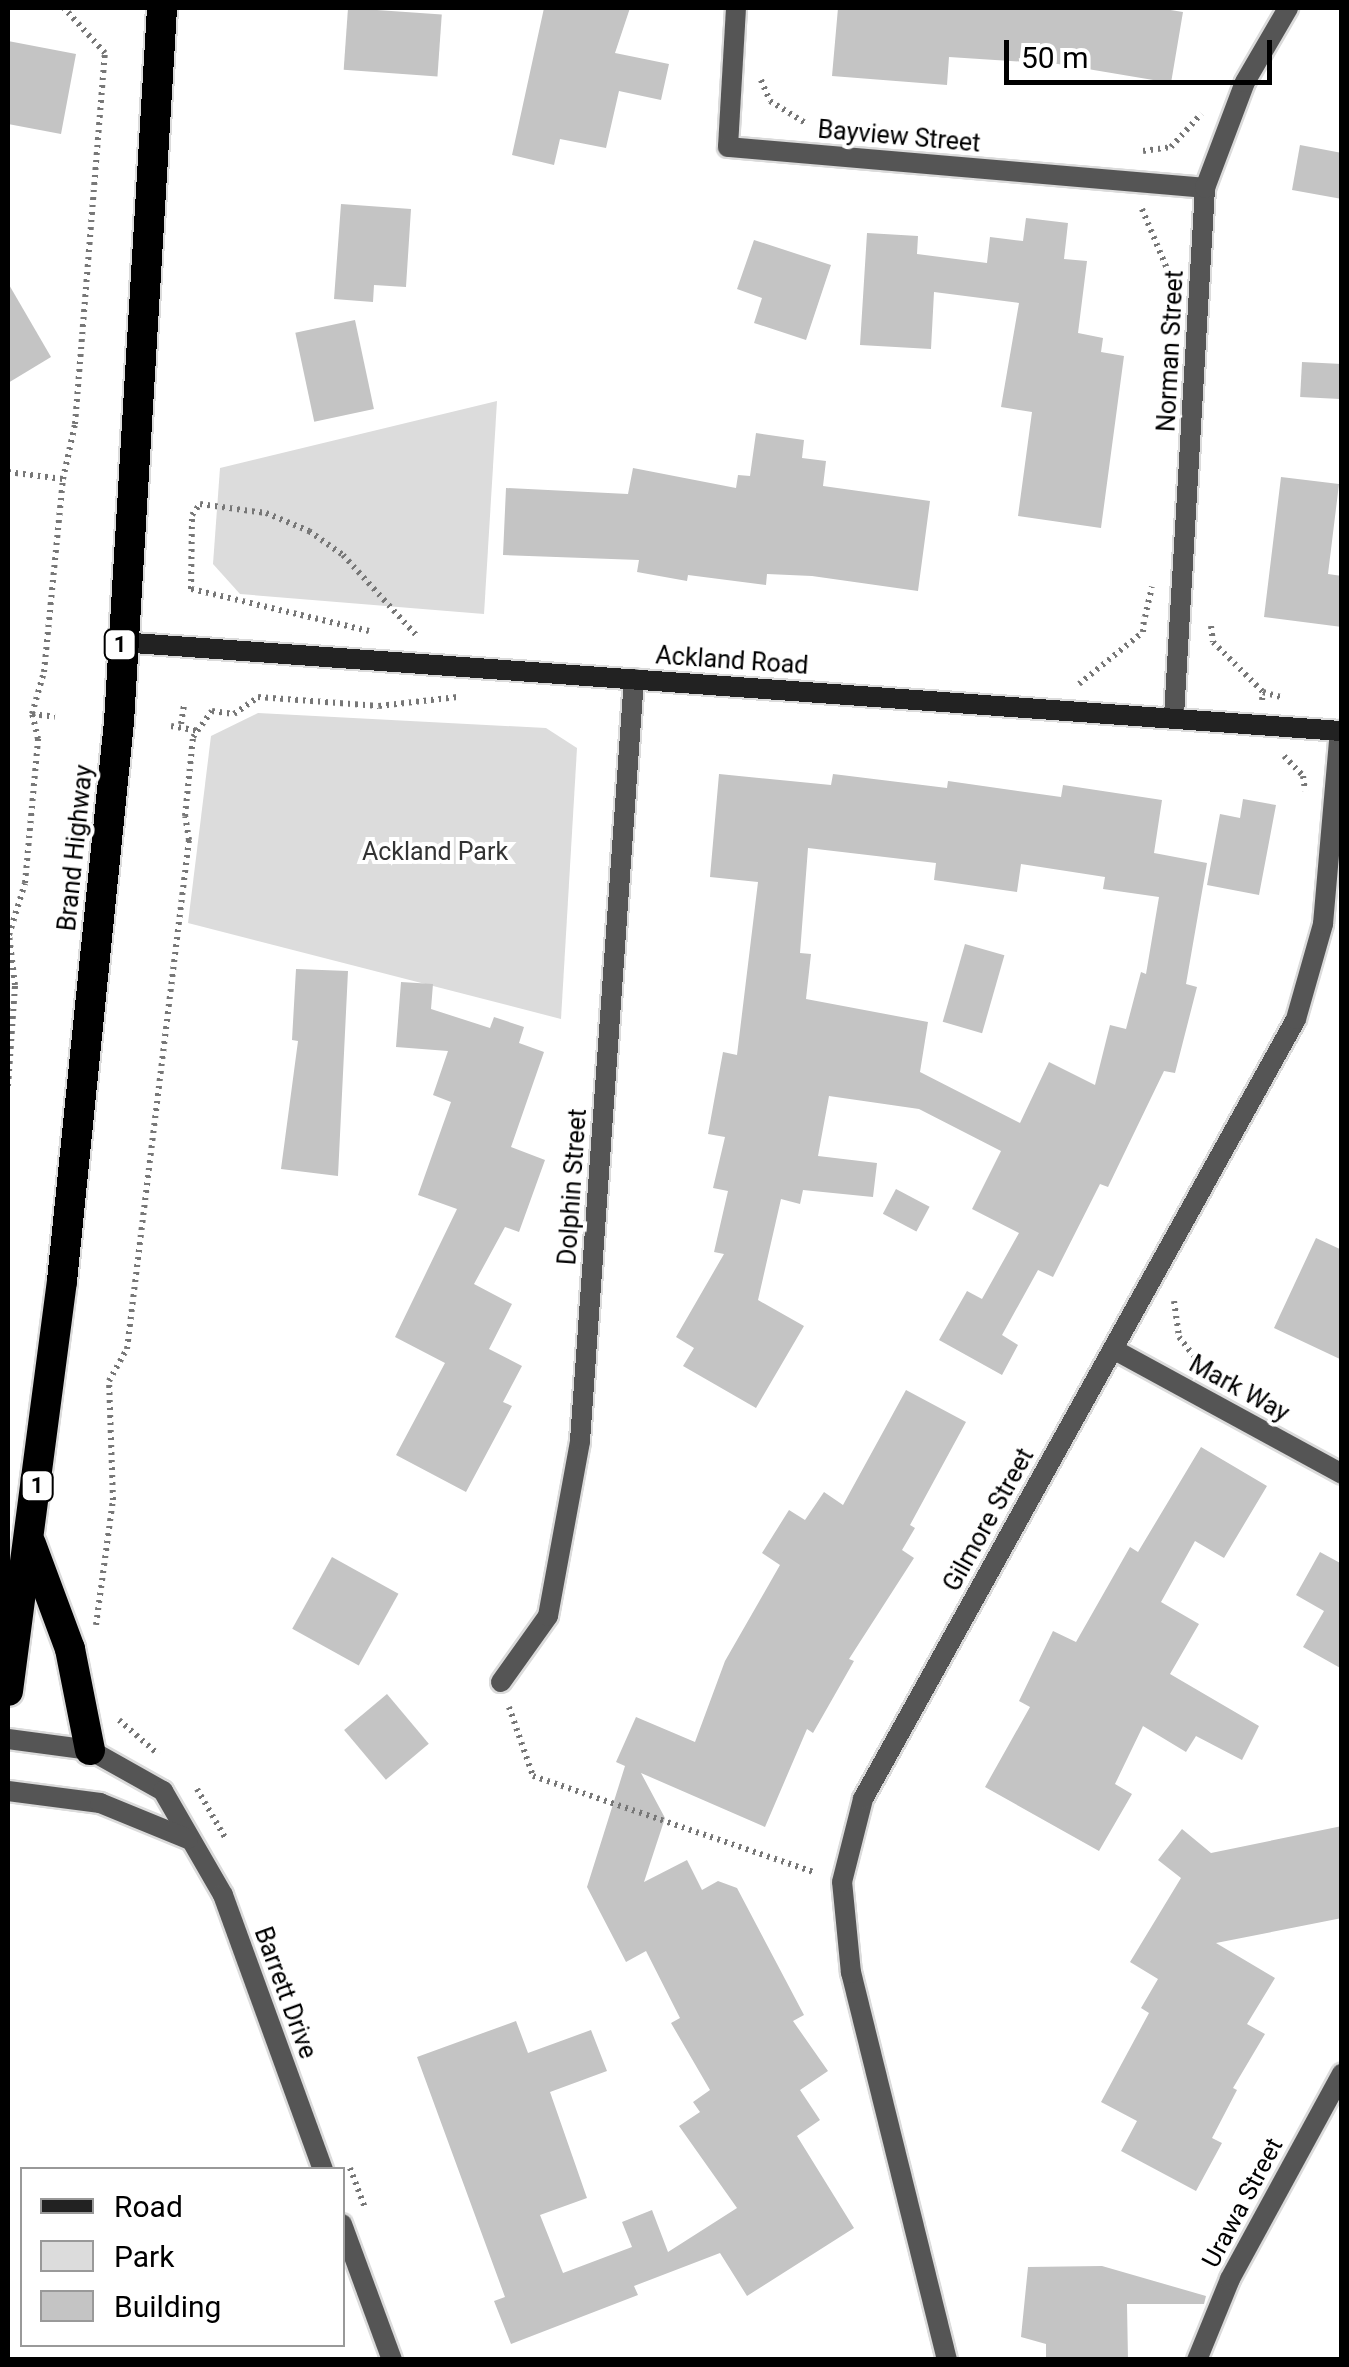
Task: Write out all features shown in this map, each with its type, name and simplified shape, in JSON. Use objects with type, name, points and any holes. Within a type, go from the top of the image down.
[{"type":"highway","name":"Brand Highway","points":[[8,1691],[30,1541],[119,722],[120,642],[162,8]]},
{"type":"highway","points":[[30,1541],[70,1649],[90,1750]]},
{"type":"main road","name":"Ackland Road","points":[[120,642],[1341,731]]},
{"type":"street","name":"Bayview Street","points":[[736,8],[728,147],[1205,188]]},
{"type":"street","name":"Norman Street","points":[[1174,716],[1205,188],[1245,82],[1288,8]]},
{"type":"street","name":"Dolphin Street","points":[[501,1682],[548,1616],[580,1441],[634,679]]},
{"type":"street","name":"Gilmore Street","points":[[947,2360],[851,1973],[842,1882],[863,1799],[1296,1020],[1323,924],[1341,731]]},
{"type":"street","name":"Mark Way","points":[[1112,1348],[1342,1474]]},
{"type":"street","name":"Barrett Drive","points":[[8,1739],[90,1750],[163,1791],[223,1895],[322,2167]]},
{"type":"street","points":[[8,1791],[100,1803],[188,1839]]},
{"type":"street","name":"Urawa Street","points":[[1197,2360],[1230,2279],[1342,2074]]},
{"type":"street","points":[[345,2232],[392,2360]]},
{"type":"path","points":[[8,1086],[15,985],[8,935],[25,884],[38,739],[32,714],[44,672],[63,479],[75,424],[105,54],[64,8]]},
{"type":"path","points":[[760,67],[770,101],[815,128]]},
{"type":"path","points":[[1131,150],[1170,147],[1189,131],[1207,99]]},
{"type":"path","points":[[1128,204],[1142,209],[1155,233],[1172,284]]},
{"type":"path","points":[[8,472],[63,479]]},
{"type":"path","points":[[380,635],[192,589],[192,514],[200,504],[266,512],[309,531],[343,556],[418,638]]},
{"type":"path","points":[[1143,632],[1154,569]]},
{"type":"path","points":[[1144,617],[1154,618]]},
{"type":"path","points":[[399,636],[438,639]]},
{"type":"path","points":[[1216,647],[1263,692]]},
{"type":"path","points":[[93,1646],[112,1500],[109,1381],[127,1349],[198,732],[212,711],[234,714],[258,697],[378,706],[467,696]]},
{"type":"path","points":[[181,724],[184,706]]},
{"type":"path","points":[[32,714],[55,716]]},
{"type":"path","points":[[171,726],[181,724],[198,732]]},
{"type":"path","points":[[1271,751],[1289,758],[1303,776],[1306,804]]},
{"type":"path","points":[[1175,1293],[1179,1338],[1190,1356],[1207,1365]]},
{"type":"path","points":[[501,1682],[533,1776],[816,1873]]},
{"type":"path","points":[[109,1710],[164,1758]]},
{"type":"path","points":[[190,1781],[234,1858]]},
{"type":"path","points":[[816,1890],[818,1858]]},
{"type":"path","points":[[347,2160],[367,2214]]},
{"type":"green space","points":[[497,401],[484,614],[240,594],[213,564],[220,468]]},
{"type":"green space","name":"Ackland Park","points":[[258,713],[546,728],[577,748],[561,1019],[188,923],[211,736]]},
{"type":"building","points":[[348,8],[442,15],[437,76],[344,70]]},
{"type":"building","points":[[544,8],[630,8],[615,53],[669,64],[661,100],[619,91],[606,148],[560,139],[554,165],[512,155]]},
{"type":"building","points":[[838,8],[1158,8],[1183,12],[1171,83],[1058,64],[949,57],[947,85],[832,76]]},
{"type":"building","points":[[8,41],[76,54],[61,134],[8,124]]},
{"type":"building","points":[[1300,145],[1342,153],[1342,199],[1292,190]]},
{"type":"building","points":[[341,204],[411,209],[406,287],[374,285],[373,302],[334,299]]},
{"type":"building","points":[[1026,218],[1068,223],[1064,259],[1087,261],[1078,333],[1103,338],[1101,352],[1124,356],[1101,528],[1018,516],[1032,412],[1001,407],[1019,303],[934,292],[931,349],[860,345],[867,233],[918,236],[917,254],[987,263],[990,237],[1023,241]]},
{"type":"building","points":[[754,240],[831,265],[806,340],[754,323],[762,298],[737,289]]},
{"type":"building","points":[[8,283],[51,357],[8,383]]},
{"type":"building","points":[[355,320],[374,409],[314,422],[295,333]]},
{"type":"building","points":[[1302,362],[1342,364],[1340,399],[1300,397]]},
{"type":"building","points":[[756,433],[804,440],[802,458],[826,461],[823,486],[930,501],[918,591],[812,576],[767,574],[766,585],[688,575],[687,581],[637,572],[639,560],[503,555],[506,488],[628,494],[633,468],[736,488],[738,475],[750,476]]},
{"type":"building","points":[[1281,477],[1339,484],[1328,574],[1342,576],[1342,627],[1264,617]]},
{"type":"building","points":[[719,774],[831,785],[833,774],[947,788],[948,781],[1061,797],[1063,785],[1162,800],[1154,853],[1207,863],[1186,984],[1197,987],[1175,1073],[1164,1071],[1108,1187],[1100,1184],[1053,1277],[1038,1270],[1002,1335],[1018,1345],[1002,1375],[939,1340],[967,1291],[982,1299],[1019,1233],[972,1209],[1001,1151],[919,1109],[829,1096],[818,1156],[877,1163],[873,1197],[803,1190],[800,1204],[781,1199],[758,1300],[804,1326],[756,1408],[683,1366],[694,1348],[676,1337],[724,1254],[714,1252],[728,1191],[713,1188],[725,1137],[708,1134],[723,1052],[737,1055],[758,882],[710,877]],"holes":[[[808,848],[936,863],[934,880],[1017,892],[1021,864],[1105,877],[1103,889],[1159,897],[1146,974],[1141,972],[1126,1029],[1110,1025],[1095,1085],[1049,1062],[1020,1123],[920,1072],[928,1022],[806,999],[811,954],[800,953]]]},
{"type":"building","points":[[1243,799],[1276,805],[1259,895],[1207,885],[1220,814],[1240,818]]},
{"type":"building","points":[[965,944],[1004,955],[982,1033],[943,1022]]},
{"type":"building","points":[[296,969],[348,971],[338,1176],[281,1169],[298,1041],[292,1040]]},
{"type":"building","points":[[401,982],[433,984],[431,1009],[490,1028],[494,1017],[524,1027],[519,1043],[544,1052],[511,1147],[545,1160],[519,1232],[505,1227],[474,1284],[512,1304],[489,1349],[522,1366],[503,1402],[512,1406],[466,1492],[396,1455],[445,1363],[395,1337],[457,1209],[418,1195],[451,1102],[433,1095],[448,1051],[396,1047]]},
{"type":"building","points":[[896,1189],[930,1207],[916,1232],[883,1214]]},
{"type":"building","points":[[1316,1238],[1342,1250],[1342,1360],[1274,1328]]},
{"type":"building","points":[[906,1390],[966,1422],[910,1525],[915,1528],[902,1550],[914,1558],[849,1659],[854,1661],[813,1733],[807,1729],[765,1827],[641,1773],[665,1818],[644,1882],[687,1860],[702,1890],[718,1881],[737,1888],[804,2015],[793,2021],[828,2071],[800,2090],[820,2120],[797,2136],[854,2228],[747,2296],[720,2253],[634,2286],[638,2295],[511,2344],[494,2301],[505,2297],[417,2057],[516,2021],[528,2053],[591,2030],[607,2071],[550,2092],[587,2198],[540,2215],[563,2273],[632,2247],[622,2222],[652,2210],[668,2252],[737,2208],[679,2126],[700,2112],[693,2102],[710,2090],[671,2023],[680,2018],[646,1951],[626,1962],[587,1887],[625,1766],[616,1762],[636,1717],[695,1742],[725,1661],[780,1565],[762,1553],[789,1510],[805,1520],[824,1492],[843,1505]]},
{"type":"building","points":[[1201,1447],[1267,1486],[1224,1558],[1195,1541],[1161,1602],[1199,1624],[1170,1674],[1259,1726],[1242,1760],[1196,1736],[1186,1752],[1143,1726],[1115,1784],[1132,1794],[1099,1851],[985,1787],[1030,1707],[1019,1701],[1053,1631],[1076,1642],[1130,1547],[1138,1552]]},
{"type":"building","points":[[1320,1552],[1342,1564],[1342,1669],[1303,1647],[1324,1611],[1296,1595]]},
{"type":"building","points":[[332,1557],[398,1594],[359,1666],[292,1629]]},
{"type":"building","points":[[387,1694],[429,1744],[386,1780],[344,1730]]},
{"type":"building","points":[[1342,1826],[1342,1918],[1216,1943],[1275,1978],[1247,2024],[1265,2034],[1233,2088],[1237,2090],[1212,2138],[1222,2143],[1196,2191],[1121,2151],[1137,2121],[1101,2102],[1149,2013],[1141,2008],[1158,1979],[1130,1962],[1181,1878],[1158,1860],[1182,1829],[1211,1853]]},
{"type":"building","points":[[1102,2266],[1206,2296],[1204,2304],[1127,2304],[1128,2360],[1046,2360],[1046,2344],[1021,2337],[1028,2267]]}]
